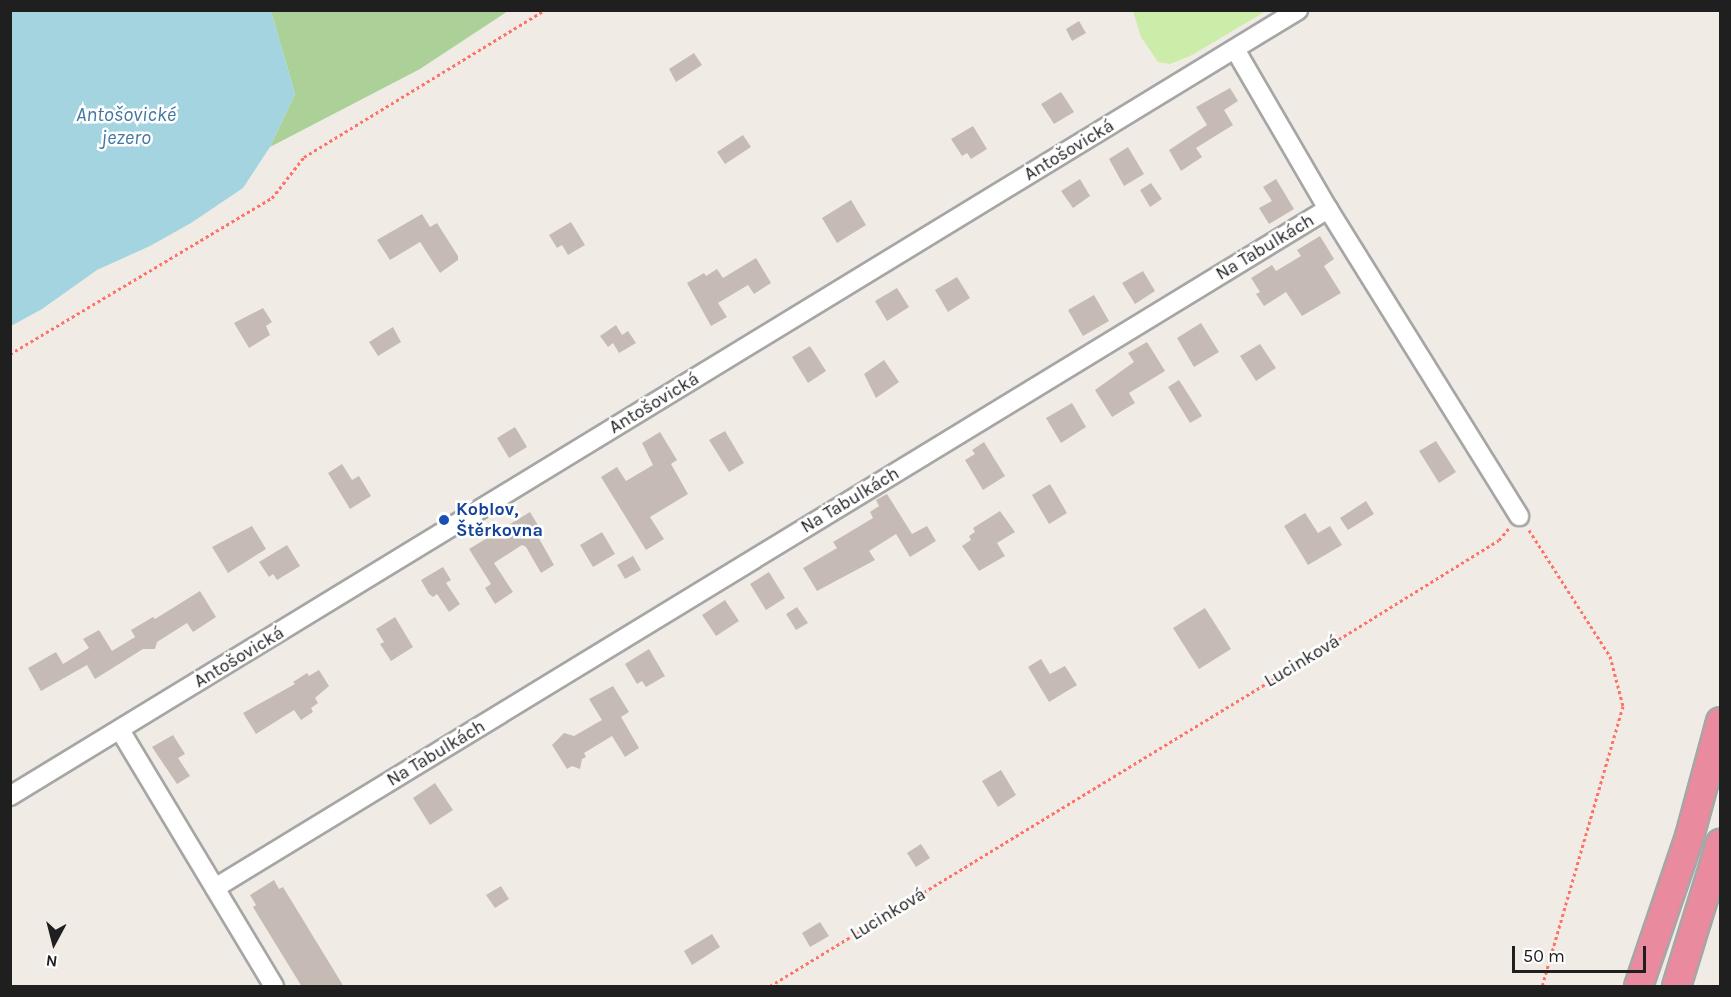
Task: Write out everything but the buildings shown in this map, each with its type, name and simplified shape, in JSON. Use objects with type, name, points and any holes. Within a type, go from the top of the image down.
[{"type":"highway","points":[[1638,987],[1689,836],[1720,721]]},
{"type":"highway","points":[[1676,987],[1720,843]]},
{"type":"street","name":"Antošovická","points":[[10,796],[1298,10]]},
{"type":"street","name":"Na Tabulkách","points":[[215,888],[1328,209],[1235,49]]},
{"type":"street","points":[[1328,209],[1520,516]]},
{"type":"street","points":[[120,730],[274,987]]},
{"type":"path","points":[[10,354],[272,198],[304,157],[545,10]]},
{"type":"path","points":[[1520,516],[1610,656],[1623,706],[1542,987]]},
{"type":"path","name":"Lucinková","points":[[770,987],[1499,540],[1520,516]]},
{"type":"green space","points":[[271,11],[508,11],[420,69],[270,147],[295,94]]},
{"type":"green space","points":[[1133,11],[1266,11],[1192,55],[1170,64],[1158,62],[1141,37]]},
{"type":"water","name":"Antošovické jezero","points":[[11,10],[271,11],[295,94],[270,147],[243,188],[191,223],[150,246],[97,270],[42,309],[11,326]]},
{"type":"place","name":"Koblov, Štěrkovna","points":[[444,520]]}]
